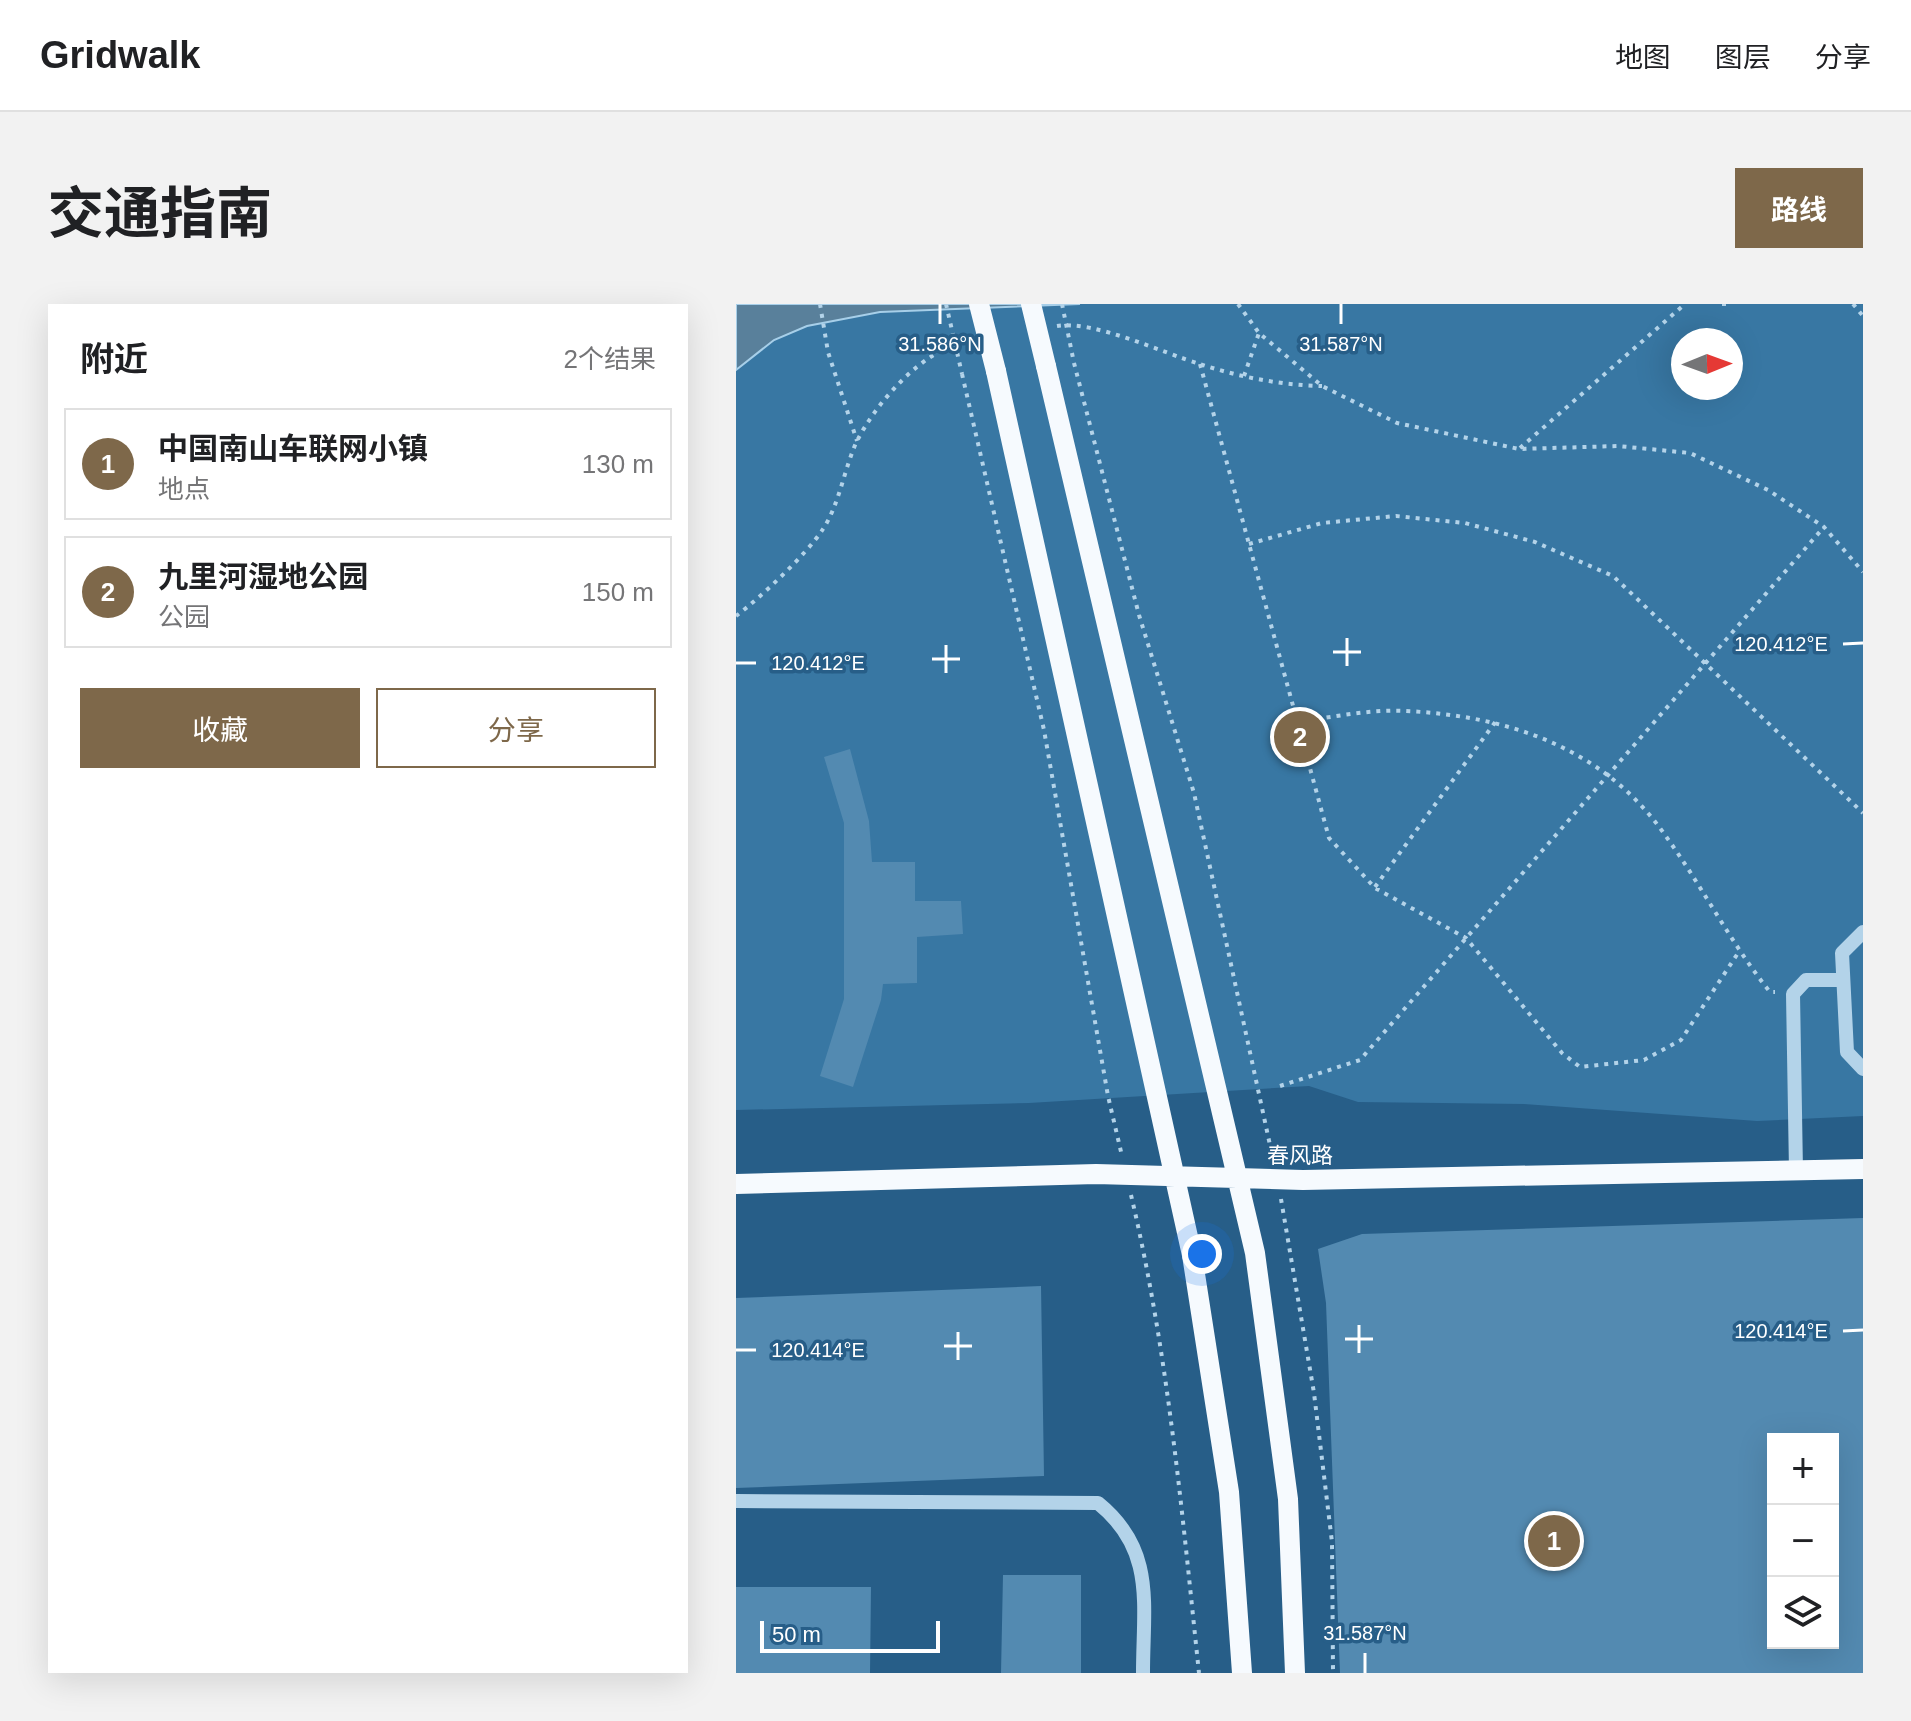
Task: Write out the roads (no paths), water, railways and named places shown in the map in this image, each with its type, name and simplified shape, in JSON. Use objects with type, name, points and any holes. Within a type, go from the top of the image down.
[{"type":"main road","points":[[979,304],[1192,1255],[1229,1492],[1242,1673]]},
{"type":"main road","points":[[1031,304],[1255,1253],[1288,1499],[1295,1673]]},
{"type":"main road","name":"春风路","points":[[736,1184],[1126,1175],[1277,1179],[1863,1169]]},
{"type":"street","points":[[1863,932],[1842,953],[1847,1052],[1863,1069]]},
{"type":"street","points":[[1796,1171],[1793,994],[1806,980],[1843,980]]},
{"type":"street","points":[[736,1501],[1098,1503],[1120,1521],[1139,1552],[1143,1673]]},
{"type":"place","name":"九里河湿地公园","points":[[1300,737]]},
{"type":"place","name":"中国南山车联网小镇","points":[[1554,1541]]}]
